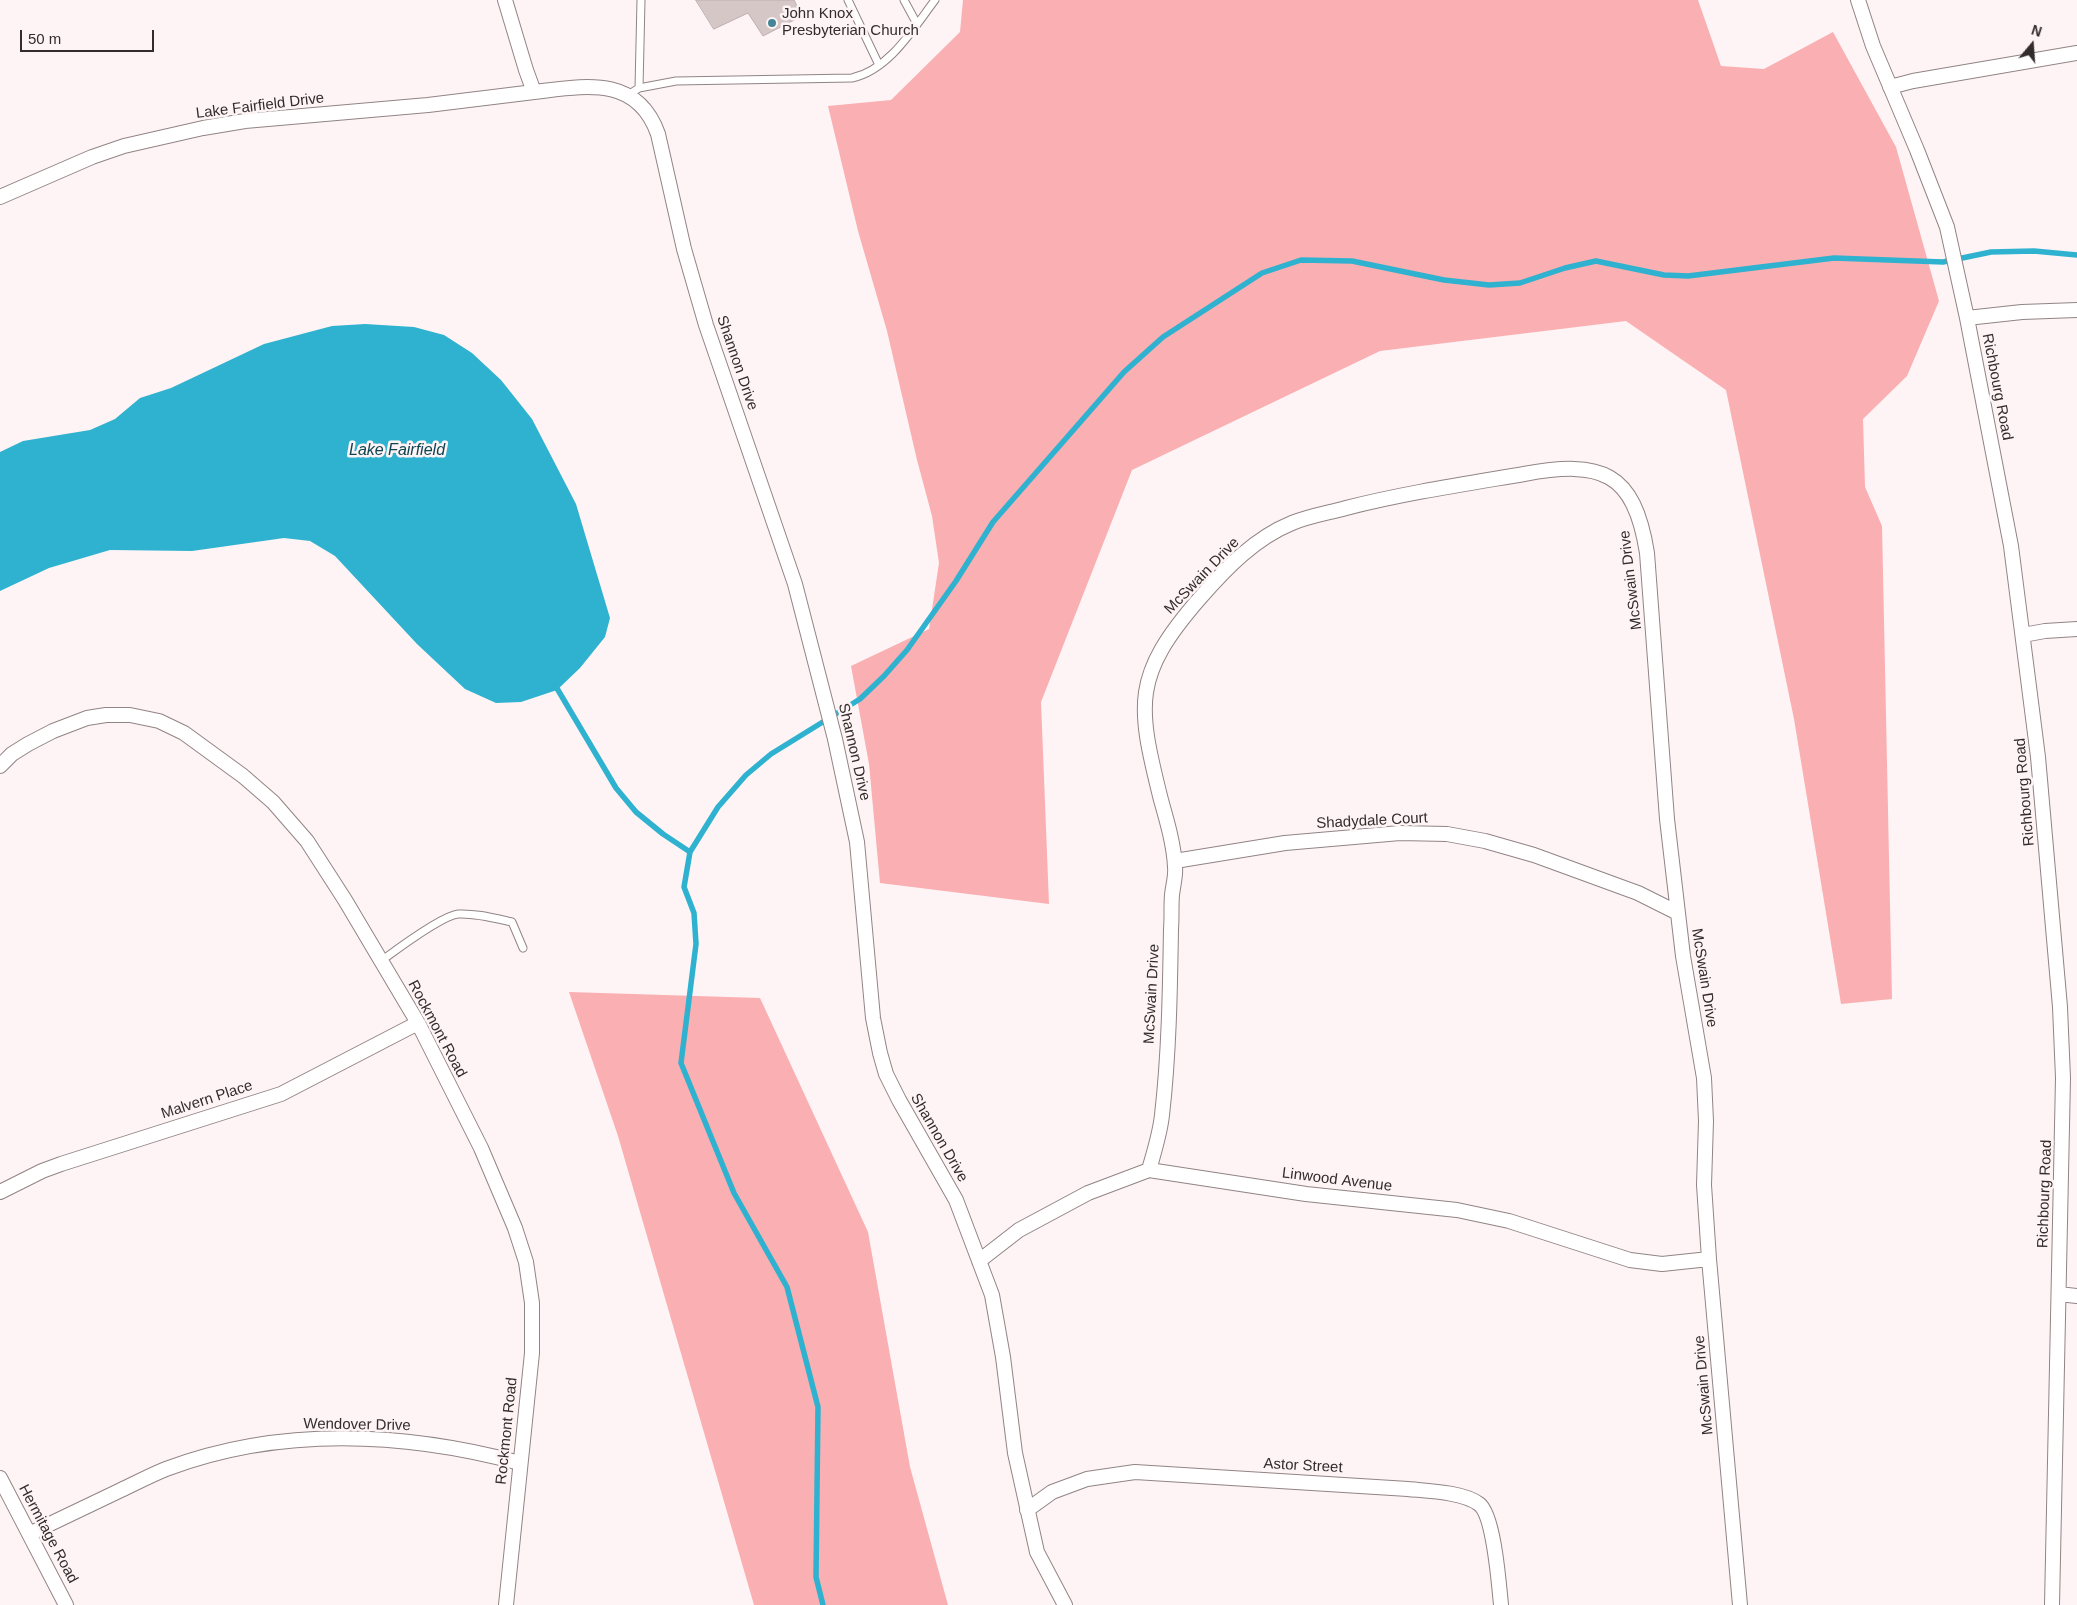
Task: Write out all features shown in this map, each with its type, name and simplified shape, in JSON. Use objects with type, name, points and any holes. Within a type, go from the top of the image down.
[{"type":"street","points":[[505,0],[534,92]]},
{"type":"street","name":"Richbourg Road","points":[[1858,0],[1873,46],[1947,227],[1967,318],[2011,546],[2038,757],[2060,1007],[2063,1078],[2052,1605]]},
{"type":"street","points":[[1890,87],[1913,81],[2077,53]]},
{"type":"street","name":"Shannon Drive","points":[[534,92],[575,87],[633,91],[638,101],[652,118],[658,134],[684,248],[706,325],[795,584],[835,739],[857,842],[873,1018],[886,1074],[956,1200],[992,1295],[1015,1454],[1037,1552],[1065,1605]]},
{"type":"street","name":"Lake Fairfield Drive","points":[[0,197],[92,157],[124,146],[203,128],[244,121],[428,105],[534,92]]},
{"type":"street","points":[[1967,318],[2022,312],[2077,310]]},
{"type":"street","name":"McSwain Drive","points":[[1149,1170],[1162,1117],[1171,982],[1172,893],[1176,870],[1145,726],[1144,706],[1146,687],[1156,657],[1177,625],[1240,556],[1263,539],[1291,524],[1371,502],[1550,469],[1585,469],[1603,473],[1624,489],[1636,508],[1644,535],[1660,710],[1667,819],[1683,956],[1704,1078],[1706,1121],[1704,1185],[1709,1259],[1740,1605]]},
{"type":"street","points":[[2023,634],[2077,629]]},
{"type":"street","name":"Rockmont Road","points":[[0,766],[12,754],[28,744],[53,731],[88,718],[106,715],[142,716],[171,726],[184,733],[243,776],[292,822],[307,841],[346,900],[418,1023],[481,1148],[515,1228],[526,1262],[532,1303],[532,1353],[506,1605]]},
{"type":"street","name":"Shadydale Court","points":[[1175,861],[1285,843],[1400,833],[1447,834],[1485,841],[1534,855],[1638,893],[1678,912]]},
{"type":"street","name":"Malvern Place","points":[[0,1192],[42,1170],[281,1094],[418,1023]]},
{"type":"street","name":"Linwood Avenue","points":[[979,1261],[1019,1230],[1088,1193],[1149,1170],[1306,1194],[1457,1210],[1508,1221],[1630,1260],[1662,1264],[1709,1259]]},
{"type":"street","points":[[2059,1294],[2077,1296]]},
{"type":"street","name":"Wendover Drive","points":[[29,1534],[165,1470],[216,1453],[266,1443],[322,1438],[386,1439],[445,1446],[520,1463]]},
{"type":"street","name":"Astor Street","points":[[1028,1510],[1052,1492],[1087,1479],[1135,1472],[1408,1489],[1449,1494],[1474,1501],[1481,1505],[1485,1511],[1491,1531],[1502,1605]]},
{"type":"street","name":"Hermitage Road","points":[[0,1478],[66,1605]]},
{"type":"lane","points":[[641,0],[633,91],[676,81],[852,78],[866,75],[886,61],[935,0]]},
{"type":"lane","points":[[848,0],[879,65]]},
{"type":"lane","points":[[904,0],[917,24]]},
{"type":"lane","points":[[381,961],[416,935],[456,914],[483,916],[512,922],[523,948]]},
{"type":"shaded area","points":[[963,0],[1698,0],[1721,66],[1764,69],[1833,32],[1896,147],[1939,301],[1907,376],[1863,419],[1865,487],[1882,526],[1892,999],[1841,1004],[1794,719],[1726,390],[1626,321],[1380,351],[1132,470],[1041,702],[1049,904],[880,883],[869,764],[851,666],[929,629],[939,563],[932,516],[887,331],[858,231],[828,106],[891,100],[960,32]]},
{"type":"shaded area","points":[[569,992],[760,998],[868,1232],[910,1467],[948,1605],[754,1605],[618,1136]]},
{"type":"water","name":"Lake Fairfield","points":[[365,324],[414,327],[444,335],[472,353],[501,380],[532,419],[576,504],[610,618],[605,637],[580,668],[557,690],[521,702],[496,703],[465,689],[417,644],[335,556],[310,541],[284,538],[192,551],[110,550],[49,568],[0,591],[0,452],[23,441],[90,430],[115,419],[140,398],[171,388],[264,344],[332,326]]},
{"type":"building","name":"John Knox Presbyterian Church","points":[[696,0],[794,0],[802,16],[763,36],[748,13],[714,29]]},
{"type":"waterway","points":[[823,1605],[816,1577],[818,1407],[787,1287],[734,1193],[681,1063],[696,944],[694,913],[684,887],[690,852],[718,807],[746,775],[771,754],[860,699],[884,676],[907,650],[956,581],[993,522],[1124,372],[1163,337],[1262,273],[1301,260],[1352,261],[1444,280],[1489,285],[1520,283],[1565,268],[1596,261],[1664,275],[1688,276],[1834,258],[1943,262],[1991,252],[2034,251],[2077,255]]},
{"type":"waterway","points":[[555,685],[616,788],[636,812],[663,834],[690,852]]},
{"type":"place","name":"John Knox Presbyterian Church","points":[[772,23]]}]
